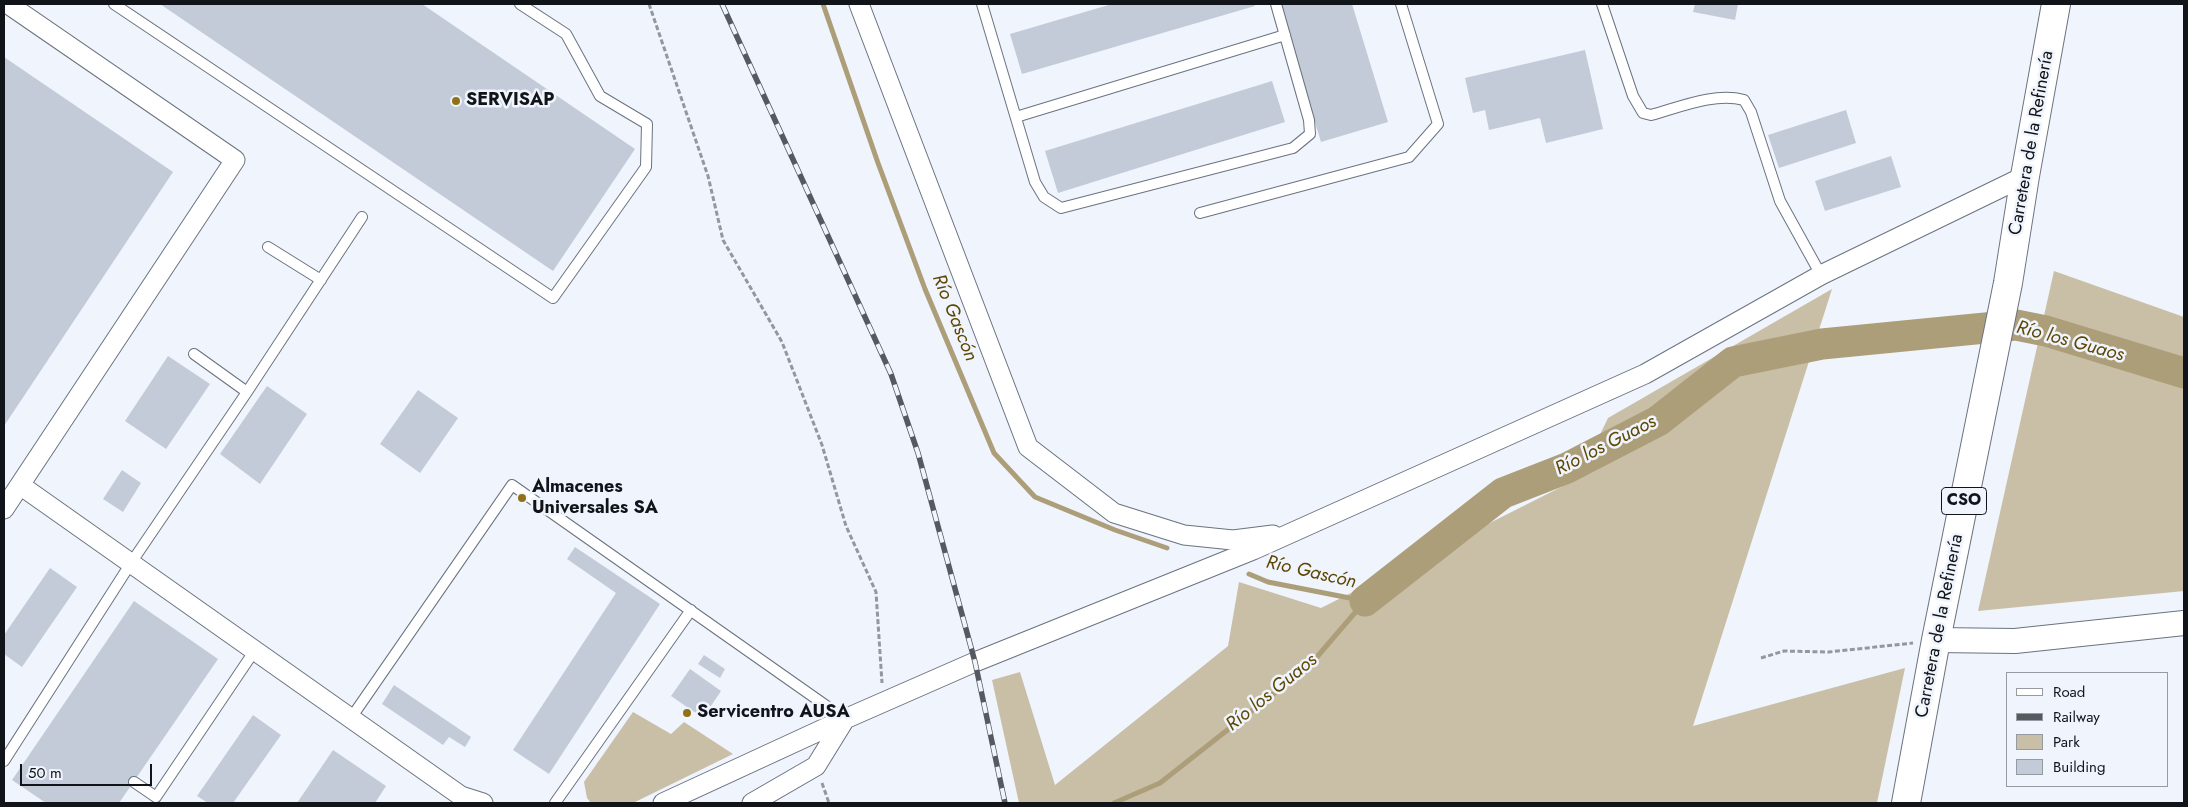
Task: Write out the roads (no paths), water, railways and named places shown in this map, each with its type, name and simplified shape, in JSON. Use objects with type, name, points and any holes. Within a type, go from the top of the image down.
[{"type":"main road","name":"Carretera de la Refinería","points":[[1906,803],[1936,640],[2008,283],[2056,4]]},
{"type":"street","points":[[4,509],[236,160],[8,4]]},
{"type":"street","points":[[859,4],[1028,447],[1114,513],[1184,535],[1233,540],[1292,533]]},
{"type":"street","points":[[663,803],[974,662],[1253,550],[1645,374],[1822,275],[2025,176]]},
{"type":"street","points":[[20,484],[461,796],[483,803]]},
{"type":"street","points":[[1936,640],[2016,642],[2184,622]]},
{"type":"street","points":[[752,803],[816,766],[846,719]]},
{"type":"lane","points":[[114,4],[553,298],[646,167],[647,124],[600,96],[566,34],[520,4]]},
{"type":"lane","points":[[982,4],[1035,182],[1044,197],[1061,208],[1293,148],[1310,134],[1309,120],[1276,4]]},
{"type":"lane","points":[[1200,213],[1408,156],[1438,124],[1401,4]]},
{"type":"lane","points":[[1602,4],[1632,96],[1643,112],[1652,114],[1703,101],[1732,97],[1744,100],[1751,112],[1780,201],[1822,275]]},
{"type":"lane","points":[[1016,116],[1285,35]]},
{"type":"lane","points":[[4,761],[131,563],[247,392],[362,217]]},
{"type":"lane","points":[[268,247],[321,280]]},
{"type":"lane","points":[[194,354],[247,392]]},
{"type":"lane","points":[[351,718],[512,485],[846,719]]},
{"type":"lane","points":[[554,803],[691,610]]},
{"type":"lane","points":[[134,782],[156,797],[255,650]]},
{"type":"waterway","name":"Río Gascón","points":[[823,4],[878,163],[925,289],[994,453],[1035,497],[1115,530],[1167,548]]},
{"type":"waterway","name":"Río los Guaos","points":[[1365,601],[1503,493],[1567,468],[1658,421],[1733,362],[1822,344],[2016,325],[2046,331],[2184,373]]},
{"type":"waterway","name":"Río los Guaos","points":[[1114,803],[1160,783],[1310,665],[1365,601],[1268,582],[1249,574]]},
{"type":"railway","points":[[722,4],[891,374],[918,453],[975,662],[1005,803]]},
{"type":"place","name":"SERVISAP","points":[[456,101]]},
{"type":"place","name":"Almacenes Universales SA","points":[[522,498]]},
{"type":"place","name":"Servicentro AUSA","points":[[687,713]]}]
